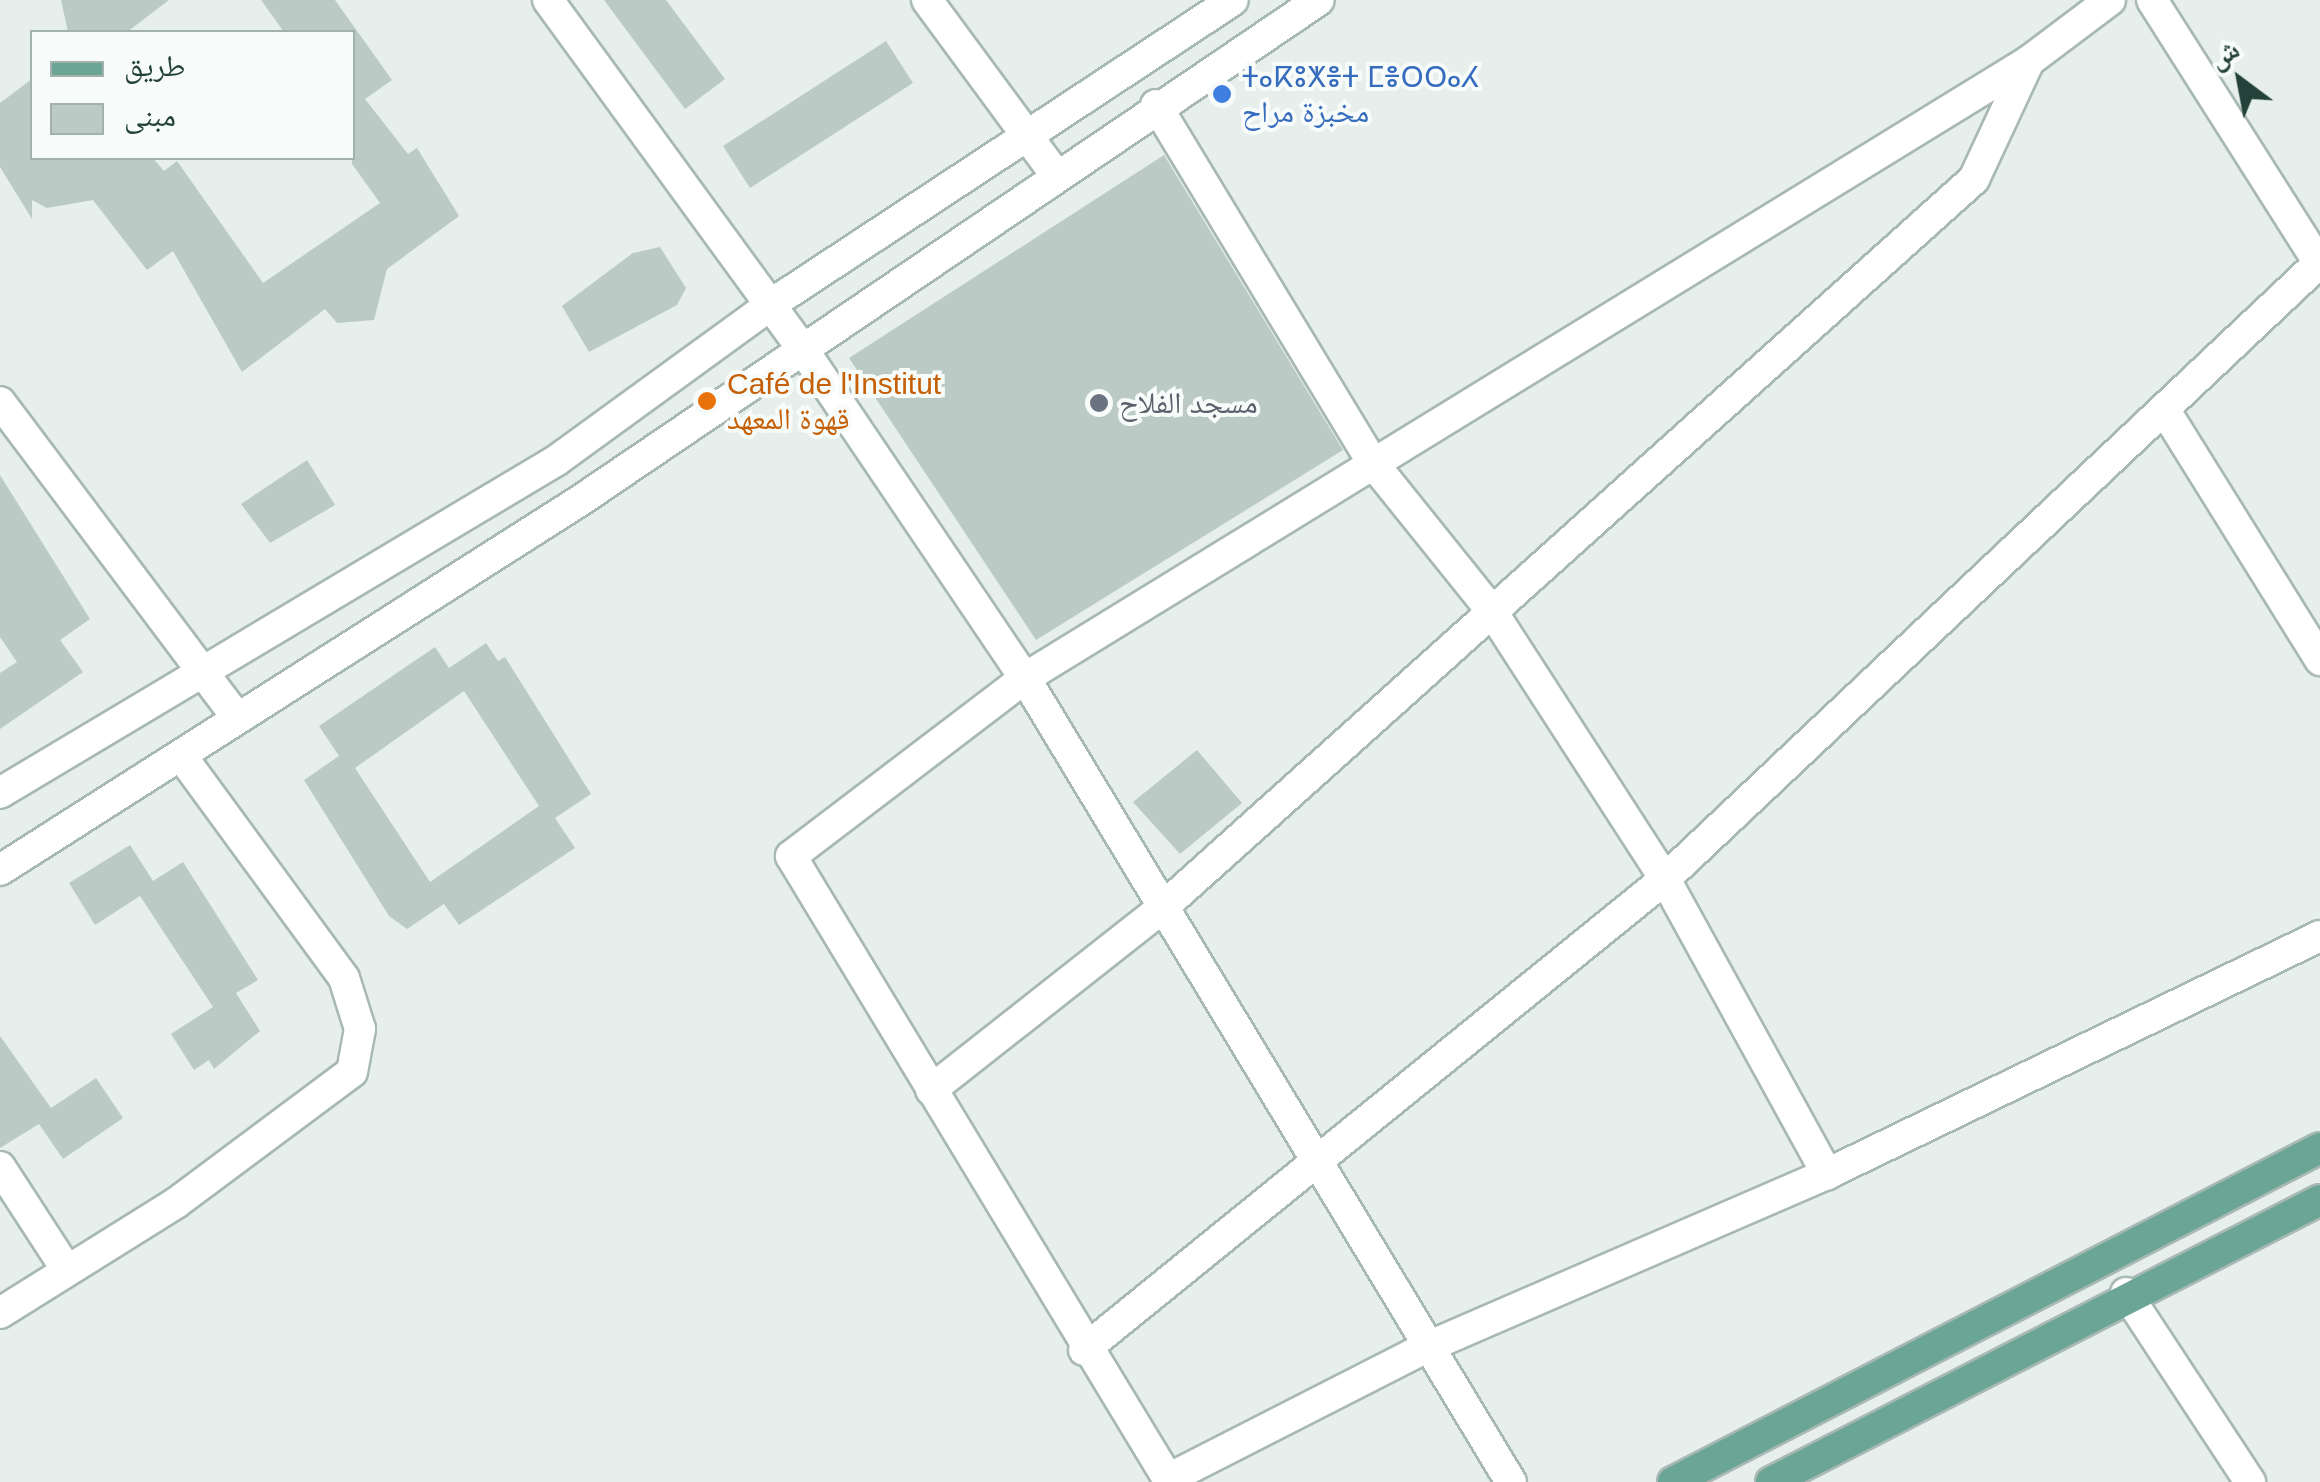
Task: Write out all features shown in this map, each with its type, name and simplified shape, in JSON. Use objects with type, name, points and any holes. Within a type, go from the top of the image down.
[{"type":"main road","points":[[1673,1482],[2320,1148]]},
{"type":"main road","points":[[1771,1482],[2126,1293],[2320,1200]]},
{"type":"street","points":[[548,0],[802,348],[1025,678],[1160,910],[1320,1159],[1425,1348],[1511,1482]]},
{"type":"street","points":[[927,0],[1030,132],[1056,175]]},
{"type":"street","points":[[0,792],[194,669],[557,460],[770,305],[1233,0]]},
{"type":"street","points":[[0,870],[236,716],[581,500],[1156,104],[1319,0]]},
{"type":"street","points":[[2110,0],[2029,61],[1025,678],[792,856],[1084,1350],[1168,1478],[1425,1348],[1827,1174],[2320,936]]},
{"type":"street","points":[[1084,1350],[1665,878],[2320,263],[2152,0]]},
{"type":"street","points":[[932,1090],[1160,910],[1974,179],[2029,61]]},
{"type":"street","points":[[1156,104],[1372,462],[1492,610],[1665,878],[1827,1174]]},
{"type":"street","points":[[0,402],[194,669],[236,716]]},
{"type":"street","points":[[2164,409],[2320,660]]},
{"type":"street","points":[[557,460],[581,500]]},
{"type":"street","points":[[0,1312],[65,1267],[176,1204],[352,1072],[360,1029],[344,978],[181,755]]},
{"type":"street","points":[[0,1167],[65,1267]]},
{"type":"street","points":[[2126,1293],[2250,1482]]},
{"type":"building","points":[[61,0],[169,0],[130,30],[68,30]]},
{"type":"building","points":[[261,0],[335,0],[392,80],[365,99],[408,154],[417,148],[459,216],[387,269],[374,320],[337,323],[325,309],[242,372],[173,251],[147,270],[93,200],[47,208],[32,200],[32,219],[0,167],[0,103],[30,80],[30,160],[155,160],[164,171],[177,161],[263,283],[380,203],[352,164],[355,30],[283,30]]},
{"type":"building","points":[[604,0],[666,0],[725,79],[685,109]]},
{"type":"building","points":[[886,41],[913,83],[750,188],[723,146]]},
{"type":"building","name":"مسجد الفلاح","points":[[1164,155],[1343,450],[1036,640],[849,358]]},
{"type":"building","points":[[660,247],[686,288],[677,305],[589,352],[562,306],[633,253]]},
{"type":"building","points":[[307,460],[335,505],[270,543],[241,504]]},
{"type":"building","points":[[0,475],[90,619],[60,640],[83,672],[0,729],[0,673],[17,662],[0,637]]},
{"type":"building","points":[[486,643],[498,661],[505,657],[591,794],[555,818],[575,848],[459,925],[444,904],[407,929],[389,916],[304,780],[339,756],[319,726],[435,647],[449,668]],"holes":[[[464,691],[539,806],[430,882],[355,768]]]},
{"type":"building","points":[[1197,750],[1242,803],[1180,854],[1133,802]]},
{"type":"building","points":[[130,845],[153,881],[183,862],[258,980],[236,993],[260,1031],[214,1069],[209,1060],[194,1070],[171,1034],[213,1007],[140,896],[95,925],[69,883]]},
{"type":"building","points":[[0,1036],[51,1108],[96,1078],[123,1118],[63,1159],[39,1124],[0,1148]]},
{"type":"place","name":"ⵜⴰⴽⵓⵅⴻⵜ ⵎⴻⵔⵔⴰⵃ مخبزة مراح","points":[[1222,94]]},
{"type":"place","name":"Café de l'Institut قهوة المعهد","points":[[707,401]]},
{"type":"place","name":"مسجد الفلاح","points":[[1099,403]]}]
